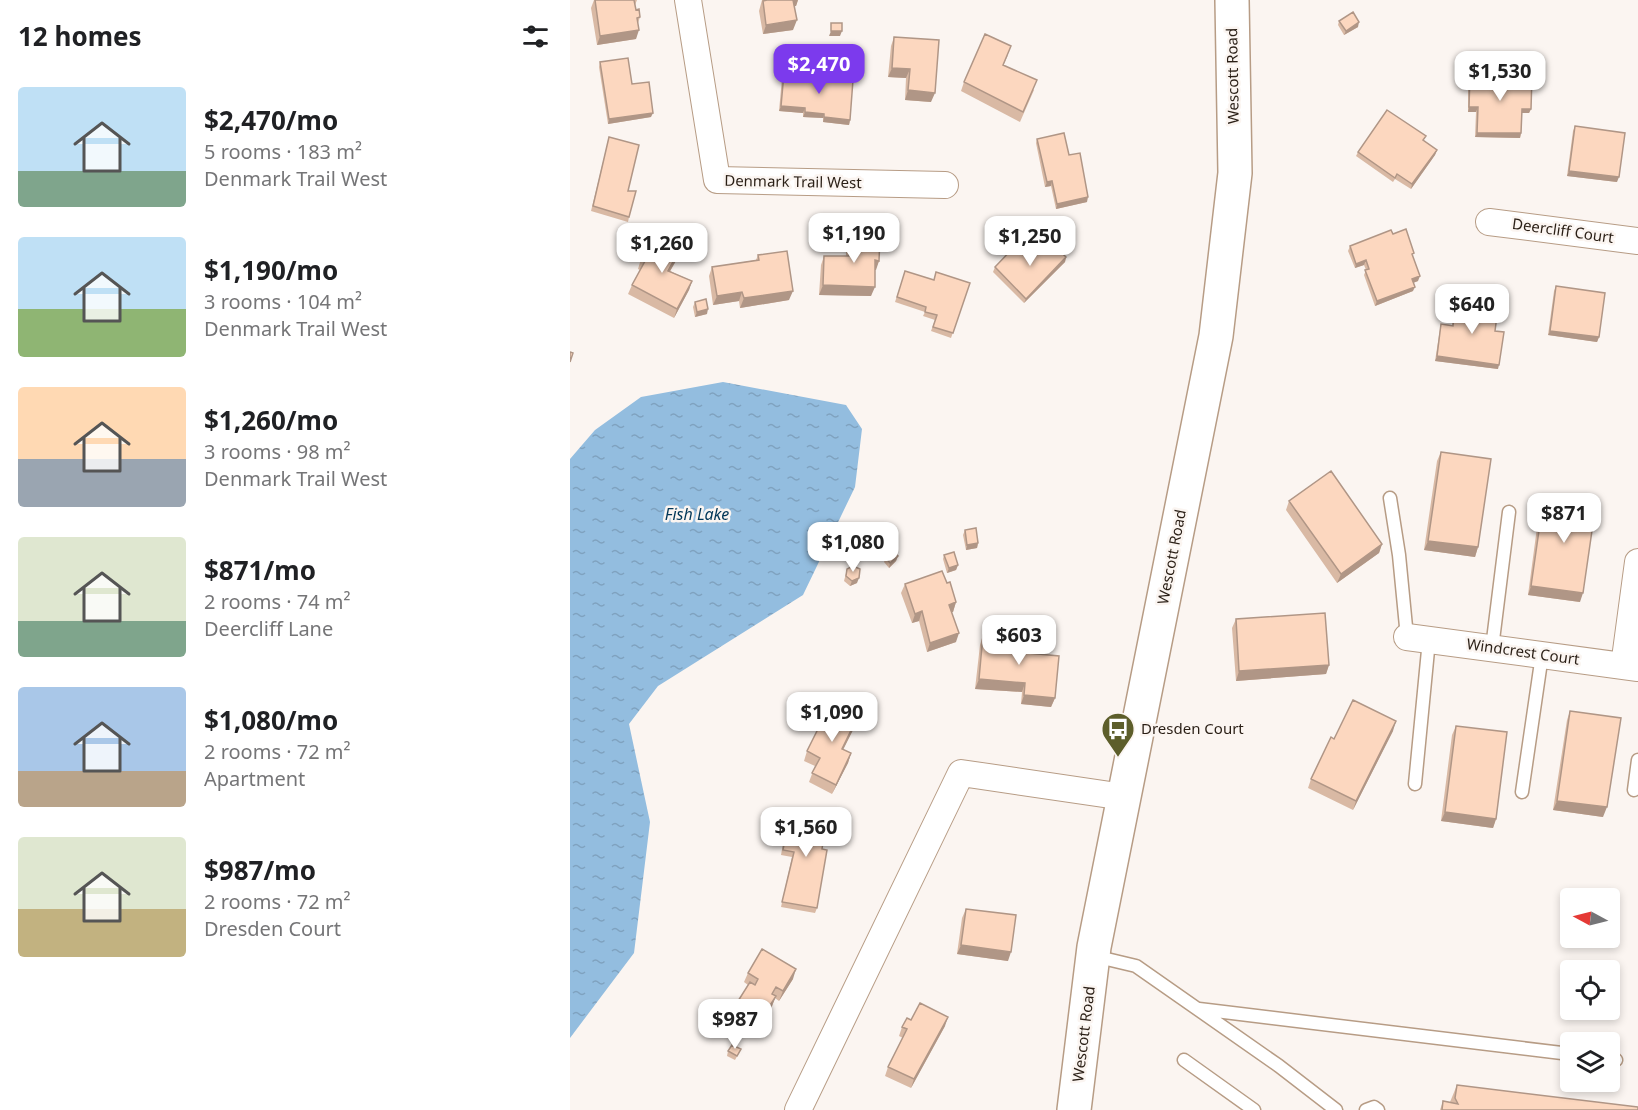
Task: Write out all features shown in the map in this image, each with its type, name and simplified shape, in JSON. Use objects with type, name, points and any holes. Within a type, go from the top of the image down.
[{"type":"street","name":"Denmark Trail West","points":[[688,0],[717,180],[945,185]]},
{"type":"street","name":"Wescott Road","points":[[1074,1110],[1093,955],[1216,336],[1235,173],[1232,0]]},
{"type":"street","name":"Deercliff Court","points":[[1489,222],[1638,241]]},
{"type":"street","points":[[1631,667],[1638,562]]},
{"type":"street","name":"Windcrest Court","points":[[1418,638],[1631,667]]},
{"type":"street","points":[[798,1110],[961,773],[1124,797]]},
{"type":"lane","points":[[1390,498],[1399,555],[1418,638],[1415,784]]},
{"type":"lane","points":[[1492,648],[1509,512]]},
{"type":"lane","points":[[1522,792],[1542,655]]},
{"type":"lane","points":[[1634,790],[1638,760]]},
{"type":"lane","points":[[1093,955],[1136,966],[1199,1009],[1336,1110]]},
{"type":"lane","points":[[1199,1009],[1560,1053]]},
{"type":"lane","points":[[1184,1060],[1254,1110]]},
{"type":"lane","points":[[1366,1110],[1374,1107],[1378,1110]]},
{"type":"water","name":"Fish Lake","points":[[723,382],[846,405],[862,429],[855,487],[803,595],[658,686],[629,724],[650,822],[634,953],[570,1038],[570,459],[595,430],[641,397]]},
{"type":"building","points":[[595,0],[634,0],[636,10],[639,9],[640,17],[637,18],[639,30],[600,36]]},
{"type":"building","points":[[793,0],[797,20],[766,25],[763,1]]},
{"type":"building","points":[[1353,12],[1359,22],[1346,31],[1339,21]]},
{"type":"building","points":[[831,23],[842,23],[842,31],[831,31]]},
{"type":"building","points":[[985,34],[1011,46],[1003,65],[1037,80],[1023,112],[964,82]]},
{"type":"building","points":[[894,37],[939,40],[935,93],[908,90],[910,69],[892,68]]},
{"type":"building","points":[[628,58],[632,84],[649,82],[653,113],[609,119],[600,62]]},
{"type":"building","points":[[784,73],[853,80],[850,120],[805,112],[805,108],[781,106]]},
{"type":"building","points":[[1470,75],[1532,76],[1531,109],[1522,109],[1521,133],[1477,133],[1478,107],[1469,107]]},
{"type":"building","points":[[1387,110],[1426,136],[1423,140],[1437,150],[1412,184],[1397,174],[1395,178],[1358,152]]},
{"type":"building","points":[[1575,126],[1625,133],[1619,177],[1569,171]]},
{"type":"building","points":[[1064,133],[1069,155],[1080,153],[1088,197],[1057,204],[1052,181],[1047,182],[1037,139]]},
{"type":"building","points":[[609,137],[639,145],[628,191],[636,191],[629,217],[593,206]]},
{"type":"building","points":[[1406,229],[1420,276],[1412,279],[1415,287],[1377,301],[1365,270],[1369,269],[1366,260],[1356,264],[1350,246],[1391,230],[1393,234]]},
{"type":"building","points":[[654,236],[680,249],[668,271],[692,281],[677,309],[632,285],[645,261],[641,259]]},
{"type":"building","points":[[850,236],[880,237],[879,261],[875,260],[875,287],[823,285],[824,256],[849,256]]},
{"type":"building","points":[[1047,239],[1066,257],[1026,299],[995,267],[1015,246],[1028,258]]},
{"type":"building","points":[[787,251],[793,291],[744,298],[742,292],[717,296],[712,267],[759,260],[758,255]]},
{"type":"building","points":[[905,271],[934,280],[936,272],[970,283],[953,333],[933,327],[937,315],[925,312],[926,307],[897,297]]},
{"type":"building","points":[[1556,286],[1605,293],[1599,337],[1550,331]]},
{"type":"building","points":[[706,299],[708,309],[697,312],[695,302]]},
{"type":"building","points":[[1456,302],[1498,308],[1495,331],[1504,332],[1499,365],[1437,356],[1441,324],[1453,326]]},
{"type":"building","points":[[1441,452],[1491,459],[1478,547],[1428,541]]},
{"type":"building","points":[[1331,471],[1382,544],[1341,574],[1289,501]]},
{"type":"building","points":[[1544,496],[1596,503],[1583,593],[1531,586]]},
{"type":"building","points":[[976,528],[978,543],[967,545],[965,530]]},
{"type":"building","points":[[893,551],[898,556],[890,563],[886,558]]},
{"type":"building","points":[[954,552],[958,565],[949,568],[944,555]]},
{"type":"building","points":[[853,566],[860,569],[859,578],[852,581],[846,576],[847,569]]},
{"type":"building","points":[[942,571],[947,583],[950,582],[956,602],[949,605],[959,633],[930,643],[922,611],[915,614],[905,584]]},
{"type":"building","points":[[1325,613],[1329,665],[1239,671],[1236,619]]},
{"type":"building","points":[[983,635],[1019,639],[1018,652],[1059,656],[1055,698],[1024,695],[1025,683],[979,679]]},
{"type":"building","points":[[1353,700],[1396,721],[1356,801],[1311,779],[1331,737],[1334,739]]},
{"type":"building","points":[[831,703],[858,716],[842,749],[851,753],[836,785],[812,773],[820,758],[807,751]]},
{"type":"building","points":[[1570,711],[1621,718],[1607,807],[1557,801]]},
{"type":"building","points":[[1456,726],[1507,732],[1496,819],[1445,812]]},
{"type":"building","points":[[801,810],[831,816],[831,832],[825,831],[822,849],[827,850],[817,908],[782,902],[794,852],[783,850],[789,816],[800,818]]},
{"type":"building","points":[[966,909],[1016,915],[1011,952],[961,945]]},
{"type":"building","points":[[762,949],[796,969],[783,991],[776,987],[772,994],[776,996],[760,1021],[733,1009],[750,982],[755,985],[758,979],[748,973]]},
{"type":"building","points":[[920,1003],[948,1017],[914,1079],[888,1067],[907,1029],[902,1027],[907,1018],[911,1020]]},
{"type":"building","points":[[732,1045],[741,1049],[737,1056],[728,1051]]},
{"type":"building","points":[[1457,1085],[1638,1107],[1638,1110],[1442,1110],[1443,1101],[1458,1104],[1455,1098]]},
{"type":"place","name":"Dresden Court","points":[[1118,758]]}]
